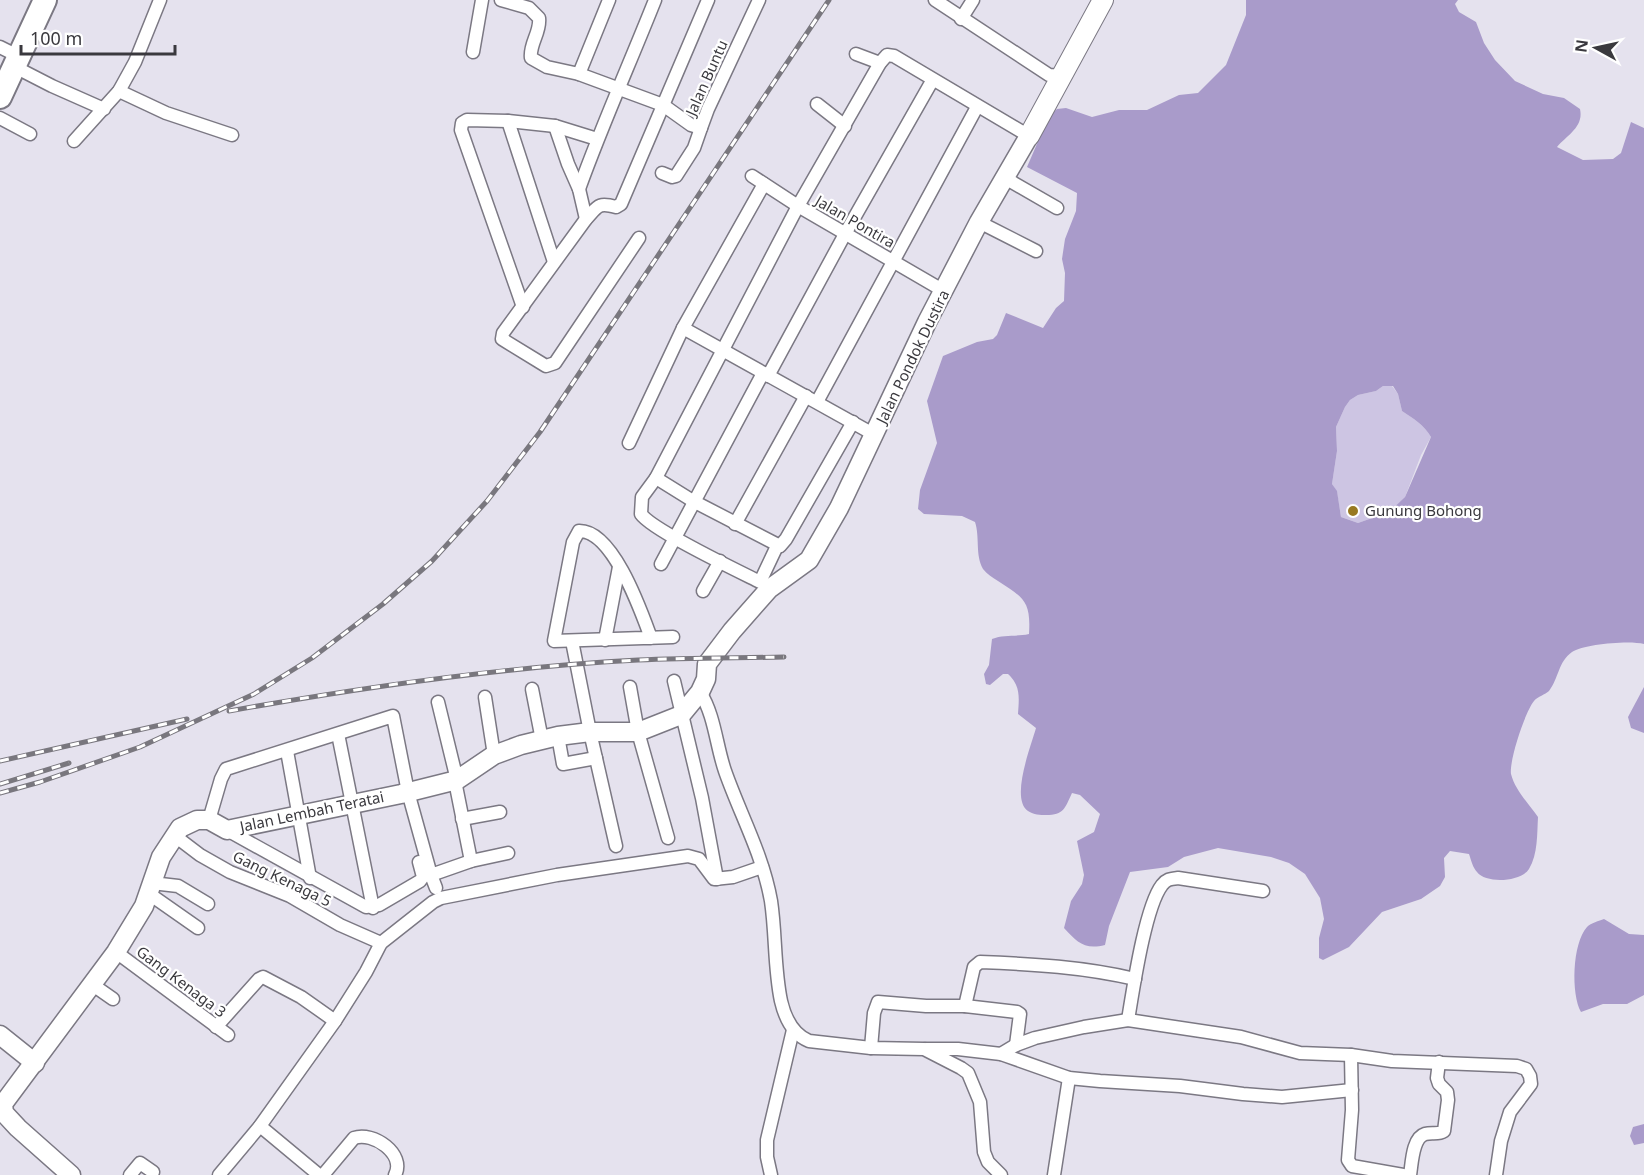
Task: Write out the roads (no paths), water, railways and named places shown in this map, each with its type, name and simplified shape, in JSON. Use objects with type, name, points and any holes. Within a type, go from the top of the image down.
[{"type":"highway","points":[[0,97],[12,57],[45,0]]},
{"type":"main road","name":"Jalan Pondok Dustira","points":[[700,692],[706,679],[707,664],[769,589],[809,560],[839,508],[927,322],[979,222],[1061,76],[1097,2]]},
{"type":"main road","name":"Jalan Lembah Teratai","points":[[209,820],[227,830],[457,780],[494,755],[520,745],[590,732],[638,732],[681,715],[700,692]]},
{"type":"main road","points":[[71,1175],[4,1113],[2,1108],[4,1101],[35,1063],[116,952],[137,918],[161,857],[181,827],[197,820],[209,820]]},
{"type":"main road","points":[[0,1035],[35,1063]]},
{"type":"street","points":[[74,141],[119,91],[135,62],[160,0]]},
{"type":"street","points":[[473,52],[482,0]]},
{"type":"street","name":"Jalan Buntu","points":[[501,0],[529,8],[539,18],[540,23],[531,58],[547,67],[579,74],[663,105],[691,125],[701,128],[708,108],[759,0]]},
{"type":"street","points":[[579,74],[609,0]]},
{"type":"street","points":[[579,189],[597,139],[620,90],[655,0]]},
{"type":"street","points":[[639,238],[555,363],[546,366],[502,339],[503,333],[586,219],[600,204],[616,207],[621,204],[708,0]]},
{"type":"street","points":[[935,0],[1049,75],[1061,76]]},
{"type":"street","points":[[961,19],[973,0]]},
{"type":"street","points":[[856,54],[880,63]]},
{"type":"street","points":[[777,546],[760,582],[646,520],[641,514],[642,497],[656,478],[798,206],[880,63],[887,55],[892,55],[932,81],[1029,136]]},
{"type":"street","points":[[12,57],[61,91],[104,109]]},
{"type":"street","points":[[661,564],[693,501],[932,81]]},
{"type":"street","points":[[119,91],[166,113],[232,135]]},
{"type":"street","points":[[817,104],[844,126]]},
{"type":"street","points":[[735,524],[894,261],[977,106]]},
{"type":"street","points":[[0,118],[30,134]]},
{"type":"street","points":[[523,307],[461,130],[462,123],[467,120],[508,121],[555,126],[597,139]]},
{"type":"street","points":[[508,121],[554,262]]},
{"type":"street","points":[[555,126],[579,189],[586,219]]},
{"type":"street","points":[[662,173],[672,177],[676,176],[694,148],[701,128]]},
{"type":"street","name":"Jalan Pontira","points":[[752,176],[798,206],[945,291]]},
{"type":"street","points":[[1005,178],[1057,208]]},
{"type":"street","points":[[629,443],[683,328],[764,184]]},
{"type":"street","points":[[979,222],[1036,251]]},
{"type":"street","points":[[683,328],[875,435]]},
{"type":"street","points":[[656,478],[735,524],[777,546],[782,545],[853,422]]},
{"type":"street","points":[[651,638],[611,551],[598,537],[582,531],[576,535],[563,586],[554,641],[572,641],[605,639],[651,638],[672,637]]},
{"type":"street","points":[[703,591],[720,561]]},
{"type":"street","points":[[605,639],[619,567]]},
{"type":"street","points":[[572,641],[616,846]]},
{"type":"street","points":[[674,681],[702,798],[717,879]]},
{"type":"street","points":[[630,687],[638,732],[668,838]]},
{"type":"street","points":[[532,689],[562,764],[596,758]]},
{"type":"street","points":[[700,692],[709,706],[718,749],[762,867],[771,901],[774,950],[781,1002],[793,1030],[800,1037],[809,1041],[872,1048],[958,1049],[1001,1054],[1070,1078],[1180,1086],[1282,1097],[1352,1090]]},
{"type":"street","points":[[485,697],[494,755]]},
{"type":"street","points":[[438,702],[457,780],[456,786],[471,861]]},
{"type":"street","points":[[209,820],[226,769],[393,716],[404,793],[423,877],[374,908],[366,908],[227,830]]},
{"type":"street","points":[[338,734],[374,908]]},
{"type":"street","points":[[286,751],[300,813],[310,878]]},
{"type":"street","points":[[404,793],[436,888]]},
{"type":"street","points":[[462,819],[500,812]]},
{"type":"street","name":"Gang Kenaga 5","points":[[175,836],[200,855],[230,872],[290,896],[340,925],[381,943]]},
{"type":"street","points":[[431,875],[471,861],[508,853]]},
{"type":"street","points":[[219,1175],[260,1126],[335,1021],[366,972],[381,943],[433,902],[441,898],[530,879],[688,856],[699,859],[714,879],[733,877],[762,867]]},
{"type":"street","points":[[1128,1020],[1152,905],[1157,893],[1168,879],[1178,878],[1263,891]]},
{"type":"street","points":[[150,888],[178,886],[208,904]]},
{"type":"street","points":[[150,888],[198,928]]},
{"type":"street","name":"Gang Kenaga 3","points":[[116,952],[228,1035]]},
{"type":"street","points":[[965,1006],[974,967],[980,962],[1069,966],[1135,979]]},
{"type":"street","points":[[216,1027],[263,977],[301,997],[335,1021]]},
{"type":"street","points":[[93,985],[113,999]]},
{"type":"street","points":[[872,1048],[874,1013],[878,1002],[965,1006],[1017,1012],[1020,1014],[1016,1045]]},
{"type":"street","points":[[1001,1054],[1035,1038],[1128,1020],[1241,1037],[1300,1053],[1351,1055],[1392,1061],[1516,1066],[1526,1069],[1531,1084],[1510,1112],[1501,1141],[1496,1175]]},
{"type":"street","points":[[771,1175],[767,1157],[767,1140],[793,1030]]},
{"type":"street","points":[[924,1049],[968,1073],[980,1102],[984,1152],[988,1162],[1001,1175]]},
{"type":"street","points":[[1351,1055],[1351,1130],[1347,1157],[1349,1163],[1352,1166],[1408,1175],[1417,1140],[1425,1134],[1439,1134],[1444,1131],[1448,1100],[1447,1092],[1439,1084],[1437,1078],[1439,1062]]},
{"type":"street","points":[[1054,1175],[1070,1078]]},
{"type":"street","points":[[260,1126],[321,1175],[354,1138],[368,1136],[384,1144],[397,1158],[399,1168],[395,1175]]},
{"type":"street","points":[[130,1175],[140,1163],[153,1172]]},
{"type":"railway","points":[[0,793],[40,782],[140,747],[254,694],[312,658],[383,604],[432,561],[487,501],[540,432],[829,0]]},
{"type":"railway","points":[[229,711],[382,686],[535,668],[638,660],[784,657]]},
{"type":"railway","points":[[0,761],[187,719]]},
{"type":"railway","points":[[0,784],[69,763]]},
{"type":"place","name":"Gunung Bohong","points":[[1353,511]]}]
